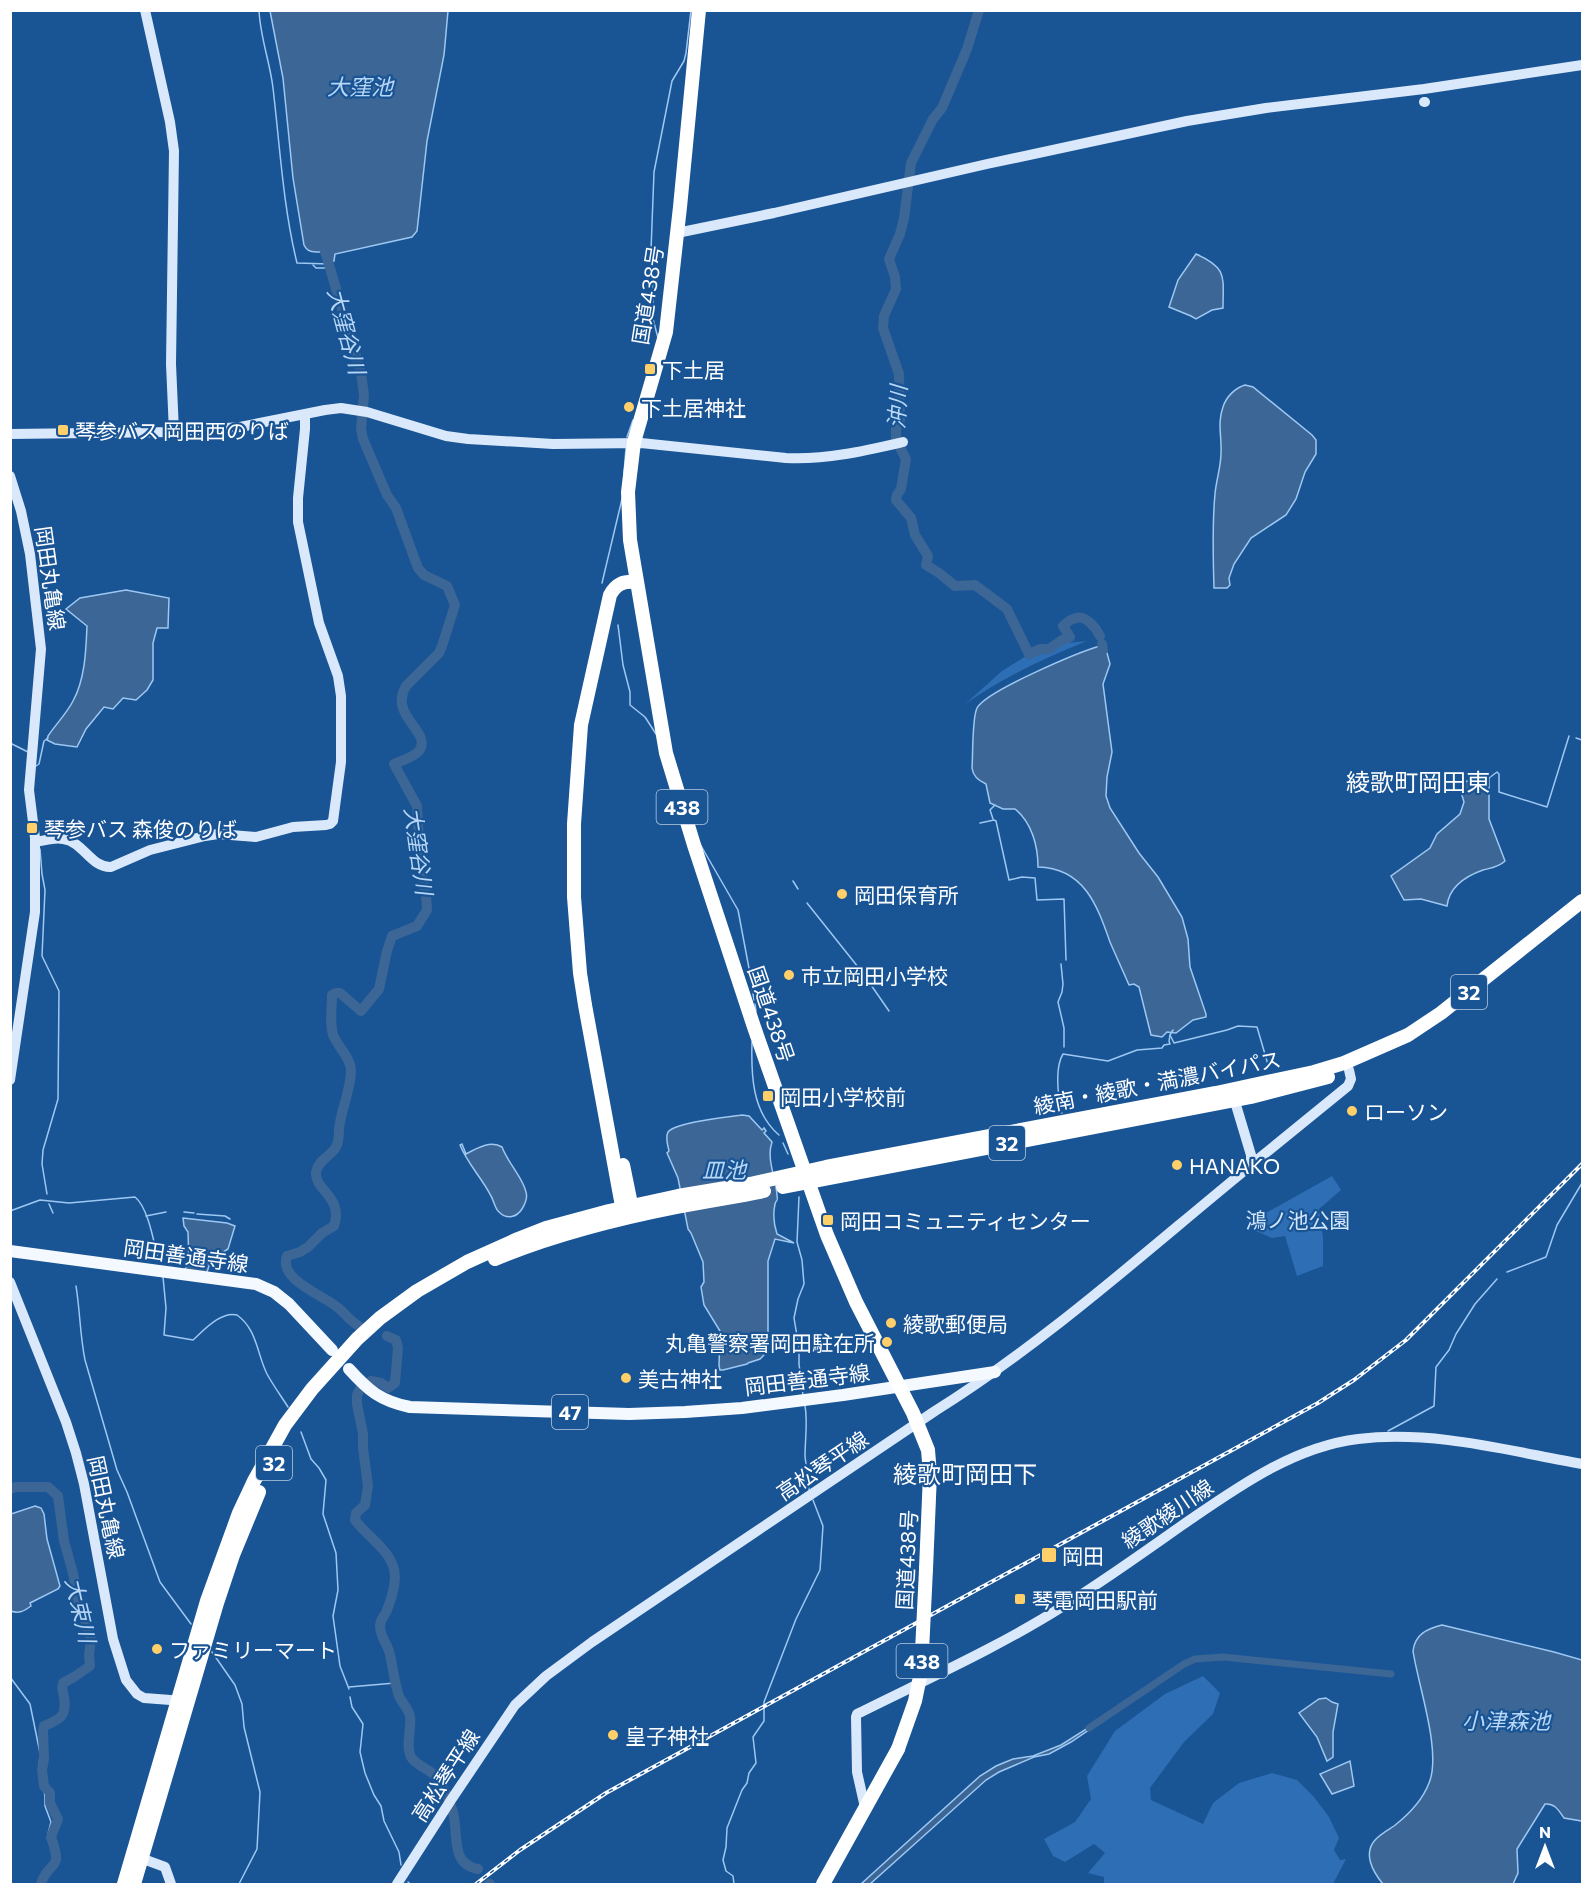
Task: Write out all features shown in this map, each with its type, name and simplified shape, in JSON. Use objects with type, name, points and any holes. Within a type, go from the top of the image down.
[{"type":"highway","name":"国道438号","points":[[699,10],[666,332],[629,443],[628,518],[636,582],[666,753],[754,1027],[827,1235],[846,1280],[918,1424],[928,1450],[930,1463],[921,1672],[915,1701],[898,1749],[823,1884]]},
{"type":"highway","points":[[628,1213],[580,973],[574,909],[574,824],[581,725],[610,595],[615,587],[622,583],[636,582]]},
{"type":"highway","name":"綾南・綾歌・満濃バイパス","points":[[1232,1095],[1344,1063],[1408,1035],[1464,996],[1582,901]]},
{"type":"highway","name":"綾南・綾歌・満濃バイパス","points":[[134,1884],[145,1806],[183,1701],[207,1601],[239,1513],[254,1481],[285,1425],[335,1361],[380,1318],[417,1292],[467,1262],[546,1228],[1232,1095],[1290,1088],[1349,1070],[1389,1054],[1429,1032],[1582,913]]},
{"type":"highway","name":"綾南・綾歌・満濃バイパス","points":[[124,1884],[137,1857]]},
{"type":"main road","points":[[145,10],[170,122],[174,151],[171,364],[174,432]]},
{"type":"main road","points":[[677,233],[1187,121],[1582,65]]},
{"type":"main road","points":[[10,434],[174,432],[240,427],[333,408],[364,411],[446,436],[468,439],[553,444],[629,443],[807,459],[900,443]]},
{"type":"main road","points":[[38,841],[57,838],[69,840],[98,864],[111,867],[150,850],[206,836],[218,834],[256,837],[293,827],[326,825],[333,820],[341,762],[341,696],[338,676],[319,623],[298,522],[305,415]]},
{"type":"main road","name":"岡田丸亀線","points":[[10,476],[21,511],[30,554],[41,648],[29,790],[38,841],[34,927],[10,1080]]},
{"type":"main road","name":"高松琴平線","points":[[397,1884],[515,1705],[546,1676],[592,1642],[995,1372],[1030,1346],[1348,1086],[1351,1079],[1349,1070]]},
{"type":"main road","points":[[1232,1095],[1251,1155],[1251,1165]]},
{"type":"main road","name":"岡田善通寺線","points":[[10,1251],[256,1284],[274,1292],[289,1304],[332,1350]]},
{"type":"main road","name":"岡田丸亀線","points":[[10,1282],[66,1422],[76,1453],[113,1639],[126,1680],[137,1694],[144,1698],[183,1701]]},
{"type":"main road","name":"岡田善通寺線","points":[[349,1369],[368,1390],[397,1405],[629,1414],[685,1412],[804,1400],[995,1372]]},
{"type":"main road","name":"綾歌綾川線","points":[[866,1806],[858,1776],[857,1714],[1044,1618],[1230,1493],[1281,1463],[1352,1440],[1418,1437],[1467,1443],[1582,1464]]},
{"type":"main road","points":[[858,1776],[869,1785],[877,1784],[883,1778]]},
{"type":"main road","points":[[137,1857],[165,1867],[171,1884]]},
{"type":"green space","points":[[1087,641],[1024,669],[965,704],[1002,671],[1026,656],[1041,650],[1050,650],[1058,644]]},
{"type":"green space","name":"鴻ノ池公園","points":[[1332,1176],[1341,1190],[1319,1209],[1323,1238],[1323,1266],[1297,1276],[1285,1236],[1272,1238],[1251,1229],[1257,1218]]},
{"type":"green space","points":[[1203,1676],[1220,1693],[1213,1714],[1184,1742],[1150,1788],[1151,1800],[1203,1824],[1213,1803],[1239,1783],[1272,1773],[1297,1780],[1329,1817],[1339,1838],[1334,1850],[1340,1860],[1346,1859],[1333,1884],[1104,1884],[1104,1877],[1088,1873],[1105,1853],[1094,1844],[1065,1862],[1053,1856],[1044,1839],[1075,1822],[1091,1799],[1087,1776],[1115,1731],[1165,1694]]},
{"type":"water","name":"大窪池","points":[[270,11],[448,11],[444,55],[427,141],[417,231],[412,237],[335,254],[334,261],[325,261],[323,252],[312,252],[304,245],[293,178],[283,78]]},
{"type":"water","points":[[1196,254],[1214,264],[1222,275],[1223,308],[1212,310],[1196,319],[1169,307],[1178,280]]},
{"type":"water","points":[[1245,385],[1253,387],[1312,435],[1316,440],[1316,454],[1305,472],[1296,499],[1286,515],[1251,538],[1234,564],[1229,578],[1230,585],[1227,588],[1214,588],[1213,517],[1221,458],[1220,419],[1224,403],[1229,396]]},
{"type":"water","points":[[126,590],[169,598],[168,628],[157,628],[153,643],[153,680],[147,690],[136,700],[123,698],[113,709],[104,707],[86,729],[77,747],[55,744],[47,740],[48,736],[73,701],[82,674],[85,655],[87,626],[66,609],[80,598]]},
{"type":"water","points":[[1100,646],[1102,654],[1107,653],[1110,664],[1103,684],[1112,752],[1106,796],[1110,808],[1139,853],[1158,877],[1182,917],[1188,939],[1190,967],[1206,1014],[1206,1017],[1193,1020],[1176,1033],[1167,1032],[1162,1037],[1151,1035],[1139,987],[1134,984],[1129,985],[1094,902],[1078,881],[1067,874],[1054,869],[1038,867],[1035,843],[1026,821],[1015,809],[1003,809],[990,803],[986,784],[977,778],[972,768],[975,713],[984,701],[1014,682]]},
{"type":"water","points":[[1489,777],[1489,819],[1505,861],[1498,866],[1477,872],[1459,883],[1451,893],[1447,906],[1421,899],[1404,900],[1391,876],[1430,848],[1437,834],[1460,814],[1464,802],[1461,792],[1463,784],[1467,781],[1479,782]]},
{"type":"water","name":"皿池","points":[[742,1115],[749,1116],[762,1130],[764,1128],[766,1131],[764,1133],[772,1142],[770,1155],[777,1199],[774,1211],[775,1227],[777,1234],[794,1243],[775,1239],[768,1261],[768,1351],[760,1359],[720,1370],[720,1331],[704,1305],[701,1287],[704,1282],[703,1262],[688,1229],[678,1178],[667,1153],[669,1151],[667,1137],[668,1132],[681,1125]]},
{"type":"water","points":[[462,1144],[466,1154],[479,1147],[493,1144],[502,1147],[527,1194],[522,1209],[517,1214],[508,1217],[498,1211],[463,1152],[460,1145]]},
{"type":"water","points":[[183,1218],[235,1226],[228,1249],[211,1260],[206,1275],[183,1272],[189,1263],[188,1232]]},
{"type":"water","points":[[35,1506],[41,1508],[44,1514],[47,1539],[60,1586],[30,1603],[31,1606],[26,1609],[14,1612],[11,1611],[11,1514]]},
{"type":"water","name":"小津森池","points":[[1442,1625],[1582,1660],[1582,1821],[1564,1818],[1554,1806],[1545,1804],[1517,1849],[1518,1873],[1513,1884],[1383,1884],[1370,1862],[1372,1844],[1410,1812],[1429,1783],[1433,1754],[1431,1737],[1413,1651],[1419,1636],[1431,1628]]},
{"type":"water","points":[[1326,1698],[1338,1704],[1333,1732],[1333,1757],[1327,1761],[1317,1737],[1299,1713],[1319,1699]]},
{"type":"water","points":[[1094,1724],[1096,1725],[1049,1754],[1034,1757],[986,1780],[870,1884],[861,1884],[980,1776],[1013,1759],[1033,1756],[1061,1745]]},
{"type":"water","points":[[1350,1761],[1354,1786],[1332,1794],[1320,1774]]},
{"type":"waterway","points":[[259,10],[272,78],[285,198],[297,263],[329,264]]},
{"type":"waterway","points":[[658,338],[653,319],[651,250],[654,172],[672,81],[686,53],[691,10]]},
{"type":"waterway","name":"沖川","points":[[979,10],[967,49],[942,108],[933,119],[911,163],[904,218],[889,259],[896,289],[884,316],[883,328],[899,374],[900,420],[896,429],[896,440],[906,459],[901,489],[896,500],[911,518],[915,535],[928,556],[926,565],[955,586],[975,585],[1007,609],[1029,654],[1040,649],[1049,649],[1070,637],[1063,626],[1076,618],[1087,620],[1100,636]]},
{"type":"waterway","name":"大窪谷川","points":[[324,248],[361,373],[364,395],[361,429],[363,439],[387,495],[396,508],[418,568],[424,575],[447,586],[455,605],[439,653],[406,686],[402,697],[402,706],[422,744],[417,753],[394,764],[417,806],[420,861],[427,910],[417,926],[392,936],[379,989],[361,1011],[340,993],[332,995],[332,1033],[349,1061],[351,1077],[337,1145],[319,1164],[316,1172],[319,1184],[332,1201],[336,1216],[334,1226],[322,1233],[308,1247],[287,1256],[286,1265],[295,1280],[337,1307],[359,1326]]},
{"type":"waterway","points":[[313,265],[316,268],[325,268],[329,264]]},
{"type":"waterway","points":[[627,437],[633,420]]},
{"type":"waterway","points":[[624,473],[626,448]]},
{"type":"waterway","points":[[602,583],[622,499]]},
{"type":"waterway","points":[[618,625],[623,665],[630,692],[630,705],[645,717],[656,734]]},
{"type":"waterway","name":"沖川","points":[[1093,662],[1103,650],[1102,644]]},
{"type":"waterway","points":[[1489,778],[1497,772],[1499,792],[1547,807],[1569,736]]},
{"type":"waterway","points":[[36,766],[39,764],[44,741],[48,738]]},
{"type":"waterway","points":[[1576,738],[1582,740]]},
{"type":"waterway","points":[[10,743],[28,752]]},
{"type":"waterway","points":[[993,819],[990,810],[995,805]]},
{"type":"waterway","points":[[980,823],[996,821],[1009,880],[1022,877],[1035,878],[1037,900],[1064,899],[1066,960]]},
{"type":"waterway","points":[[700,844],[738,910],[751,979]]},
{"type":"waterway","points":[[40,849],[45,890],[42,956],[59,991],[58,1099],[43,1150],[42,1164],[47,1194]]},
{"type":"waterway","points":[[793,881],[798,889]]},
{"type":"waterway","points":[[807,903],[862,972],[889,1011]]},
{"type":"waterway","points":[[1061,964],[1063,984],[1058,1002],[1064,1028],[1064,1047]]},
{"type":"waterway","points":[[752,988],[754,1000]]},
{"type":"waterway","points":[[755,1004],[756,1011]]},
{"type":"waterway","points":[[1173,1030],[1170,1035],[1174,1043],[1238,1026],[1257,1027],[1269,1068]]},
{"type":"waterway","points":[[1062,1113],[1060,1112],[1058,1074],[1063,1054],[1108,1061],[1137,1050],[1162,1048],[1170,1044],[1170,1035]]},
{"type":"waterway","points":[[752,1042],[753,1080],[758,1104],[770,1126],[779,1135]]},
{"type":"waterway","points":[[783,1143],[788,1154]]},
{"type":"waterway","points":[[1507,1272],[1546,1257],[1557,1225],[1582,1183]]},
{"type":"waterway","points":[[10,1211],[40,1200],[69,1203],[135,1197],[147,1217],[158,1259]]},
{"type":"waterway","points":[[799,1197],[797,1242],[802,1260],[804,1284],[794,1318],[803,1395]]},
{"type":"waterway","points":[[49,1204],[53,1213]]},
{"type":"waterway","points":[[146,1216],[166,1212]]},
{"type":"waterway","points":[[184,1212],[194,1213]]},
{"type":"waterway","points":[[197,1214],[225,1216],[230,1219]]},
{"type":"waterway","points":[[163,1277],[166,1308],[164,1335],[193,1340],[219,1319],[237,1315],[249,1327],[267,1374],[288,1407]]},
{"type":"waterway","points":[[1388,1431],[1434,1406],[1436,1367],[1449,1350],[1475,1304],[1497,1279]]},
{"type":"waterway","points":[[76,1286],[85,1360],[117,1470],[160,1582],[191,1624]]},
{"type":"waterway","name":"大窪谷川","points":[[371,1381],[381,1383],[388,1388],[395,1383],[398,1348],[396,1340],[387,1336]]},
{"type":"waterway","name":"大窪谷川","points":[[361,1387],[357,1395],[357,1404],[363,1434],[368,1486],[365,1505],[356,1513],[355,1520],[386,1553],[394,1571],[395,1582],[380,1630],[389,1651],[399,1696],[410,1716],[409,1752],[411,1757],[436,1776],[442,1785],[454,1817],[459,1853],[462,1860],[469,1866],[478,1869]]},
{"type":"waterway","points":[[805,1406],[805,1456],[809,1490]]},
{"type":"waterway","points":[[301,1432],[311,1459],[326,1480],[323,1514],[336,1553],[338,1590],[333,1616],[340,1666],[349,1689]]},
{"type":"waterway","name":"大束川","points":[[10,1489],[48,1487],[58,1496],[64,1541],[77,1597],[91,1639],[90,1666],[63,1683],[65,1704],[63,1713],[58,1719],[44,1726],[43,1730],[44,1786],[50,1793],[50,1803],[58,1819],[51,1837],[56,1861],[44,1876],[41,1884]]},
{"type":"waterway","points":[[734,1884],[733,1876],[726,1871],[723,1860],[727,1828],[747,1783],[749,1773],[756,1763],[753,1737],[764,1721],[764,1702],[796,1619],[820,1570],[823,1526],[813,1500]]},
{"type":"waterway","points":[[212,1652],[235,1685],[242,1704],[244,1727],[260,1792],[257,1849],[239,1884]]},
{"type":"waterway","points":[[1089,1728],[1184,1664],[1195,1659],[1223,1657],[1391,1674]]},
{"type":"waterway","points":[[10,1677],[30,1704],[40,1753],[39,1770],[45,1806],[51,1822],[48,1834],[52,1841]]},
{"type":"waterway","points":[[349,1687],[395,1683]]},
{"type":"waterway","points":[[350,1697],[352,1707],[363,1724],[360,1752],[365,1773],[381,1806],[384,1821],[399,1852],[401,1865]]},
{"type":"railway","points":[[476,1884],[520,1850],[606,1793],[1318,1403],[1354,1380],[1406,1340],[1582,1164]]},
{"type":"place","name":"下土居","points":[[650,369]]},
{"type":"place","name":"下土居神社","points":[[629,407]]},
{"type":"place","name":"琴参バス 岡田西のりば","points":[[63,430]]},
{"type":"place","name":"琴参バス 森俊のりば","points":[[32,828]]},
{"type":"place","name":"岡田保育所","points":[[842,894]]},
{"type":"place","name":"市立岡田小学校","points":[[789,975]]},
{"type":"place","name":"岡田小学校前","points":[[768,1096]]},
{"type":"place","name":"ローソン","points":[[1352,1111]]},
{"type":"place","name":"HANAKO","points":[[1177,1165]]},
{"type":"place","name":"岡田コミュニティセンター","points":[[828,1220]]},
{"type":"place","name":"綾歌郵便局","points":[[891,1323]]},
{"type":"place","name":"丸亀警察署岡田駐在所","points":[[887,1342]]},
{"type":"place","name":"美古神社","points":[[626,1378]]},
{"type":"place","name":"岡田","points":[[1049,1555]]},
{"type":"place","name":"琴電岡田駅前","points":[[1020,1599]]},
{"type":"place","name":"ファミリーマート","points":[[157,1649]]},
{"type":"place","name":"皇子神社","points":[[613,1735]]},
{"type":"district","name":"綾歌町岡田東","points":[[1418,781]]},
{"type":"district","name":"綾歌町岡田下","points":[[965,1473]]}]
